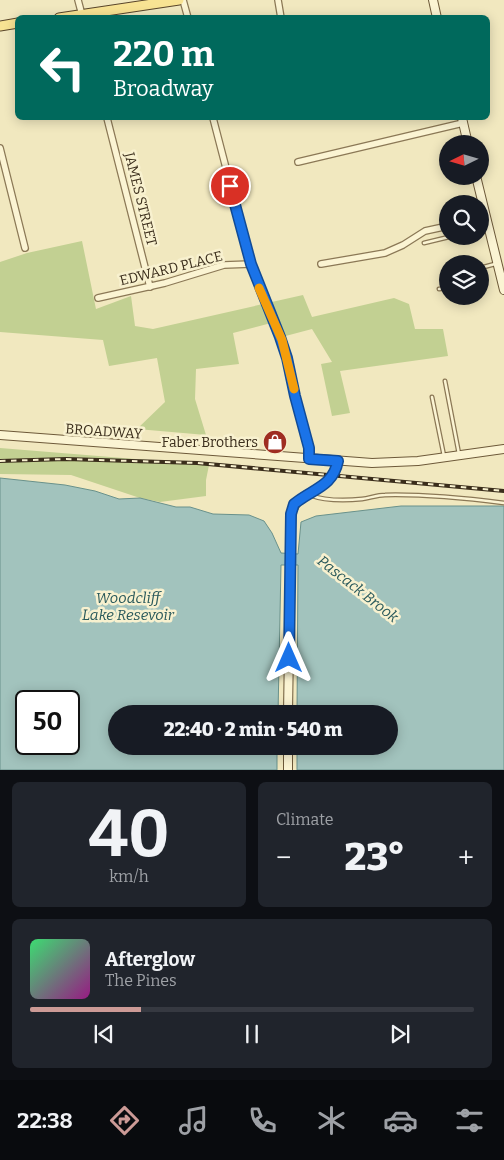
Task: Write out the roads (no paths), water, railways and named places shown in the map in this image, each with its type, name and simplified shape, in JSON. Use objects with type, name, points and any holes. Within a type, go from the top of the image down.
[{"type":"main road","points":[[76,15],[178,0]]},
{"type":"main road","points":[[433,0],[436,15]]},
{"type":"main road","points":[[0,26],[15,24]]},
{"type":"main road","points":[[462,120],[466,135]]},
{"type":"main road","points":[[489,237],[498,263],[504,290]]},
{"type":"main road","name":"BROADWAY","points":[[0,435],[309,459],[395,463],[504,449]]},
{"type":"main road","points":[[288,705],[291,514],[294,504],[329,480],[338,461]]},
{"type":"main road","points":[[288,755],[288,770]]},
{"type":"street","points":[[78,0],[82,14]]},
{"type":"street","points":[[183,0],[187,15]]},
{"type":"street","points":[[278,0],[280,15]]},
{"type":"street","name":"JAMES STREET","points":[[108,120],[150,287]]},
{"type":"street","points":[[214,120],[251,264],[287,358],[309,448],[309,459]]},
{"type":"street","points":[[298,162],[462,120]]},
{"type":"street","points":[[0,148],[26,248]]},
{"type":"street","points":[[321,264],[385,253],[403,245],[425,230],[439,228]]},
{"type":"street","name":"EDWARD PLACE","points":[[98,298],[150,287],[214,268],[251,264]]},
{"type":"lane","points":[[424,243],[439,239]]},
{"type":"lane","points":[[489,266],[498,263]]},
{"type":"lane","points":[[445,381],[459,456]]},
{"type":"lane","points":[[432,397],[445,458]]},
{"type":"lane","points":[[307,494],[320,499],[335,500],[362,499],[382,495],[442,496],[504,503]]},
{"type":"water","name":"Woodcliff Lake Resevoir","points":[[0,478],[65,485],[95,491],[119,499],[140,498],[176,507],[190,507],[213,514],[249,515],[264,521],[281,553],[298,554],[301,522],[316,516],[401,506],[504,506],[504,770],[297,770],[297,755],[398,755],[398,705],[297,705],[298,565],[281,565],[278,705],[108,705],[108,755],[277,755],[277,770],[0,770]]},
{"type":"railway","points":[[0,461],[66,459],[197,463],[504,491]]},
{"type":"place","name":"Faber Brothers","points":[[275,442]]},
{"type":"water label","name":"Pascack Brook","points":[[358,589]]}]
